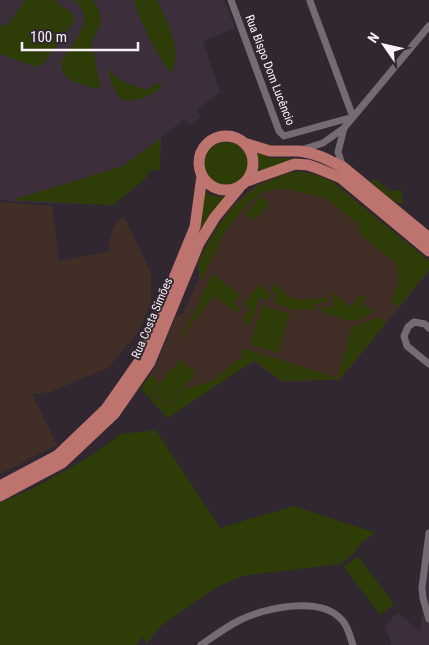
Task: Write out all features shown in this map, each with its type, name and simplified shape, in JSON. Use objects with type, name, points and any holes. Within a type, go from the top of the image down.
[{"type":"main road","points":[[429,238],[343,167],[322,157],[299,151],[270,150],[244,142],[235,137],[226,136],[209,142],[203,149],[200,157],[199,166],[202,176],[207,183],[223,191],[231,190],[295,164],[317,168],[340,178],[429,252]]},
{"type":"main road","points":[[243,184],[252,174],[254,166],[250,149],[244,142]]},
{"type":"main road","name":"Rua Costa Simões","points":[[0,486],[58,455],[106,409],[141,359],[195,227],[202,176]]},
{"type":"main road","name":"Rua Costa Simões","points":[[0,496],[62,463],[114,414],[150,362],[199,243],[215,217],[243,184]]},
{"type":"street","name":"Rua Bispo Dom Lucêncio","points":[[231,0],[279,131],[284,136],[354,117]]},
{"type":"street","points":[[310,1],[354,117]]},
{"type":"street","points":[[299,151],[323,142],[344,128],[429,26]]},
{"type":"street","points":[[343,167],[338,152],[344,128]]},
{"type":"street","points":[[429,328],[425,324],[414,322],[408,327],[404,336],[407,346],[429,364]]},
{"type":"street","points":[[429,533],[422,588],[429,619]]},
{"type":"street","points":[[201,645],[225,628],[241,620],[269,610],[292,606],[315,607],[331,611],[343,621],[353,645]]},
{"type":"shaded area","points":[[0,0],[224,0],[235,28],[203,41],[220,92],[197,110],[201,117],[190,125],[185,119],[161,137],[160,170],[149,170],[145,179],[113,205],[0,200]]},
{"type":"shaded area","points":[[297,171],[316,174],[332,181],[429,261],[429,271],[340,380],[282,382],[254,361],[168,418],[141,389],[157,363],[176,316],[183,314],[199,278],[198,263],[206,245],[216,228],[237,201],[257,185]]},
{"type":"shaded area","points":[[0,202],[52,206],[59,261],[110,251],[109,244],[116,223],[121,218],[125,219],[151,272],[151,301],[139,331],[109,367],[51,392],[32,394],[57,445],[0,474]]},
{"type":"shaded area","points":[[429,564],[429,645],[392,645],[385,626],[397,613],[420,631]]},
{"type":"green space","points":[[25,0],[54,0],[72,13],[74,17],[73,23],[45,62],[36,67],[0,54],[0,23],[6,27]]},
{"type":"green space","points":[[73,0],[93,0],[100,12],[100,21],[102,22],[93,39],[91,52],[95,54],[101,85],[96,89],[70,80],[62,71],[63,58],[78,36],[84,22],[84,14]]},
{"type":"green space","points":[[134,0],[157,0],[172,34],[176,53],[172,71],[167,69],[153,44],[140,18]]},
{"type":"green space","points":[[106,65],[118,78],[146,90],[161,82],[161,86],[143,98],[128,100],[122,98],[117,94],[112,85]]},
{"type":"green space","points":[[160,139],[160,170],[149,170],[145,179],[113,205],[12,200],[123,166]]},
{"type":"green space","points":[[226,142],[238,146],[244,152],[248,164],[244,176],[238,182],[226,186],[214,182],[208,176],[204,164],[208,152],[214,146]]},
{"type":"green space","points":[[256,151],[267,153],[267,157],[292,158],[292,161],[258,174],[259,164]]},
{"type":"green space","points":[[297,171],[316,175],[331,181],[429,261],[429,270],[398,307],[391,301],[399,283],[397,264],[360,234],[358,224],[325,198],[283,188],[262,192],[244,208],[224,233],[202,279],[200,278],[198,263],[216,229],[238,202],[257,186]]},
{"type":"green space","points":[[374,178],[390,191],[402,190],[403,204],[395,202],[371,182]]},
{"type":"green space","points":[[203,191],[214,196],[226,197],[203,228],[198,227]]},
{"type":"green space","points":[[260,196],[269,203],[255,221],[246,214]]},
{"type":"green space","points":[[212,274],[240,295],[233,303],[240,309],[237,314],[214,296],[176,344],[194,314]]},
{"type":"green space","points":[[259,285],[271,295],[268,300],[260,297],[251,325],[243,319],[250,309],[244,304]]},
{"type":"green space","points":[[274,285],[293,299],[312,300],[326,297],[328,302],[315,304],[316,309],[298,310],[284,307],[272,302],[278,295],[271,289]]},
{"type":"green space","points":[[333,293],[351,307],[361,294],[366,298],[362,303],[373,312],[359,320],[348,321],[322,312],[321,308],[335,306]]},
{"type":"green space","points":[[263,305],[290,314],[277,353],[250,344]]},
{"type":"green space","points":[[378,317],[386,323],[339,379],[282,381],[254,360],[168,418],[141,389],[150,375],[159,382],[150,392],[168,407],[184,389],[212,381],[241,358],[243,348],[337,378],[352,327]]},
{"type":"green space","points":[[180,360],[196,373],[168,405],[152,392]]},
{"type":"green space","points":[[156,430],[220,528],[294,506],[376,533],[362,542],[352,555],[340,564],[242,576],[215,588],[162,625],[147,643],[142,637],[136,645],[0,645],[0,503],[34,488],[86,459],[121,434]]},
{"type":"green space","points":[[358,556],[394,604],[380,615],[344,567]]}]
